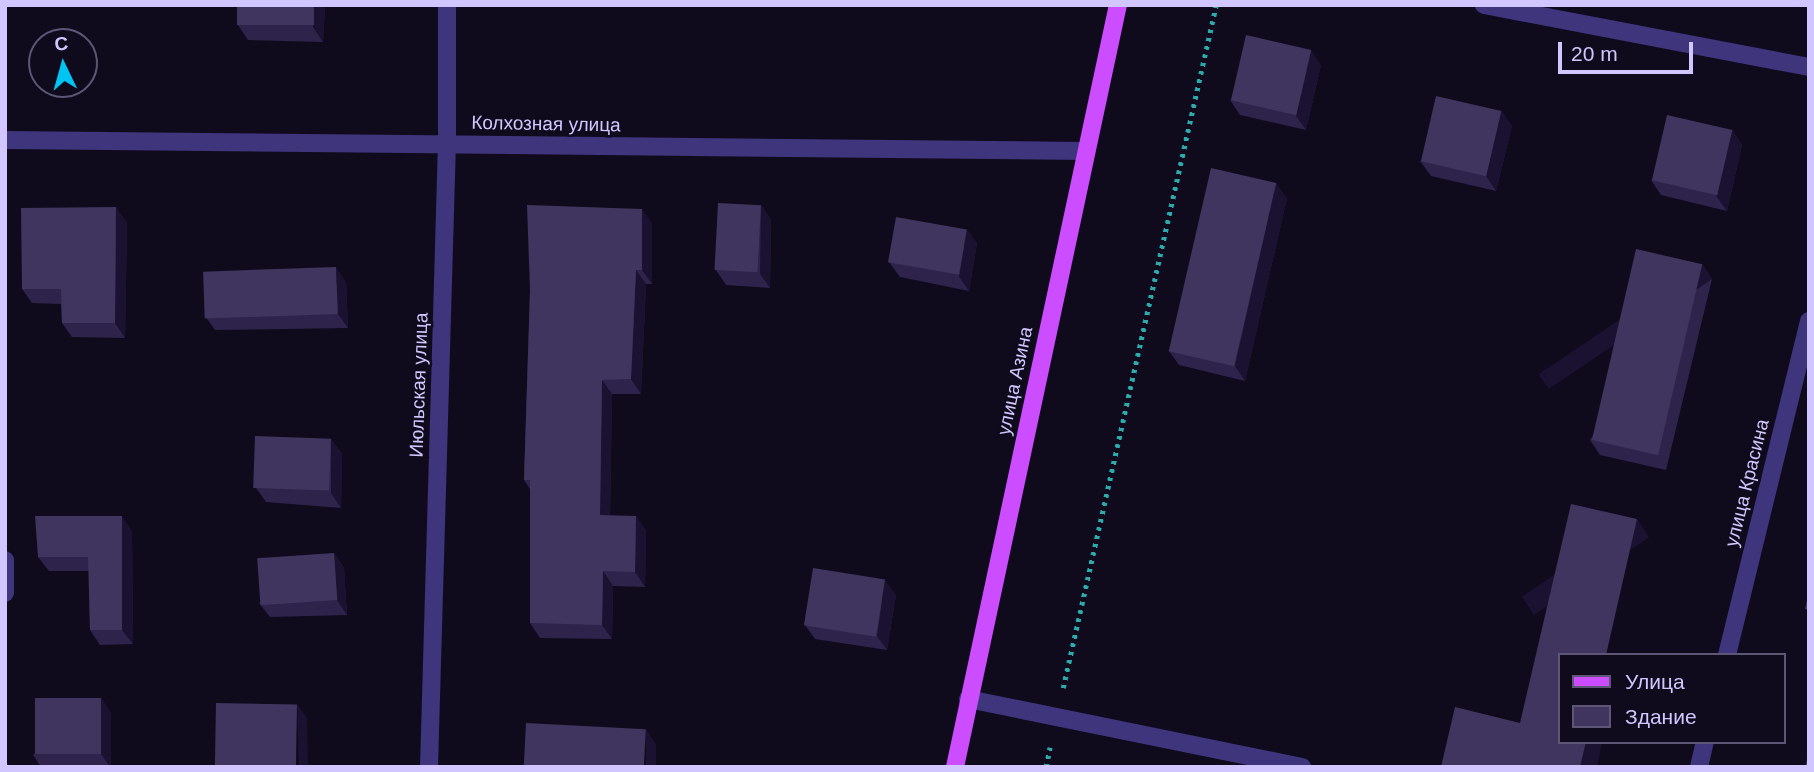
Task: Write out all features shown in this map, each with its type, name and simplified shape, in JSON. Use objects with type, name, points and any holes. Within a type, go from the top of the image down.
[{"type":"main road","name":"улица Азина","points":[[955,767],[1118,5]]},
{"type":"street","name":"Июльская улица","points":[[429,767],[447,144],[447,5]]},
{"type":"street","points":[[1484,5],[1809,66]]},
{"type":"street","name":"Колхозная улица","points":[[5,140],[1086,151]]},
{"type":"street","name":"улица Красина","points":[[1727,653],[1809,321]]},
{"type":"street","points":[[5,560],[5,593]]},
{"type":"street","points":[[968,699],[1302,767]]},
{"type":"street","points":[[1699,767],[1705,744]]},
{"type":"path","points":[[1046,767],[1216,5]]},
{"type":"building","points":[[237,5],[314,5],[314,25],[237,25]]},
{"type":"building","points":[[1246,35],[1311,50],[1296,115],[1231,100]]},
{"type":"building","points":[[1436,96],[1501,111],[1486,176],[1421,161]]},
{"type":"building","points":[[1667,115],[1732,130],[1717,195],[1652,180]]},
{"type":"building","points":[[1211,168],[1276,183],[1234,366],[1169,351]]},
{"type":"building","points":[[718,203],[761,205],[757,272],[714,270]]},
{"type":"building","points":[[527,205],[642,209],[642,270],[636,270],[631,379],[602,380],[600,515],[636,516],[635,572],[603,571],[602,625],[530,623],[530,480],[524,480],[530,291]]},
{"type":"building","points":[[116,207],[115,323],[62,323],[61,289],[22,289],[21,208]]},
{"type":"building","points":[[896,217],[967,230],[959,275],[888,262]]},
{"type":"building","points":[[1636,249],[1702,264],[1658,455],[1592,440]]},
{"type":"building","points":[[336,267],[338,314],[205,319],[203,272]]},
{"type":"building","points":[[255,436],[331,439],[329,491],[253,488]]},
{"type":"building","points":[[1571,504],[1637,519],[1606,653],[1559,653],[1559,744],[1586,744],[1580,767],[1441,767],[1455,707],[1520,723]]},
{"type":"building","points":[[35,516],[122,516],[122,630],[90,630],[88,557],[38,557]]},
{"type":"building","points":[[334,553],[337,600],[260,605],[257,558]]},
{"type":"building","points":[[813,568],[885,579],[876,637],[804,625]]},
{"type":"building","points":[[1809,591],[1809,610],[1805,609]]},
{"type":"building","points":[[35,698],[101,698],[101,754],[35,754]]},
{"type":"building","points":[[216,703],[297,704],[296,767],[215,767]]},
{"type":"building","points":[[526,723],[646,729],[644,767],[524,767]]}]
